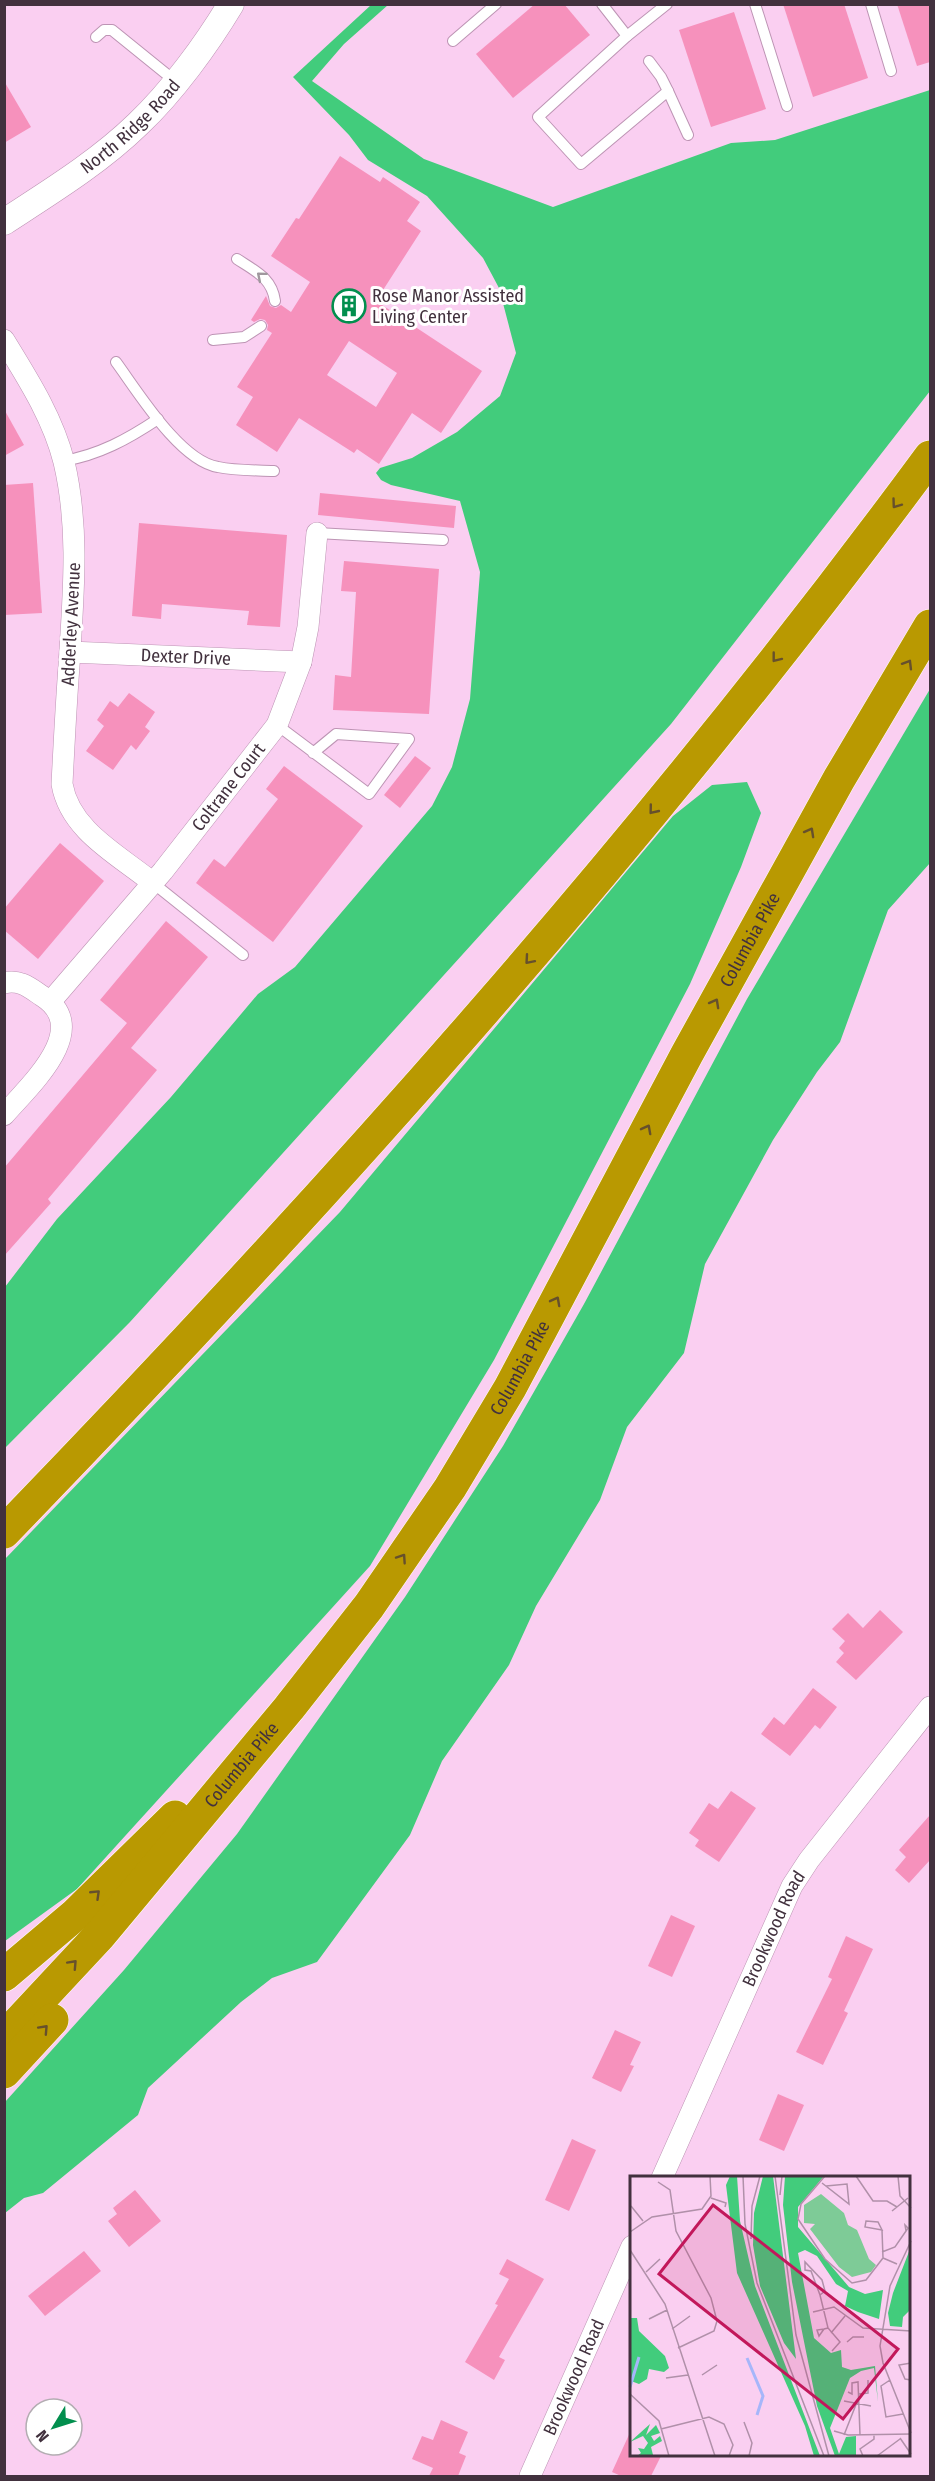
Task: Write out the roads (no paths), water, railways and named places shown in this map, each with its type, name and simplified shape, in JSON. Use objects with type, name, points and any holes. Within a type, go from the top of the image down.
[{"type":"highway","points":[[4,1532],[129,1404],[304,1213],[548,937],[744,699],[930,457]]},
{"type":"highway","name":"Columbia Pike","points":[[4,2038],[100,1935],[289,1708],[369,1606],[450,1488],[510,1388],[687,1054],[839,780],[930,626]]},
{"type":"highway","points":[[4,2072],[116,1950],[182,1871],[299,1716],[369,1606]]},
{"type":"highway","points":[[4,1975],[76,1914],[289,1708]]},
{"type":"street","name":"North Ridge Road","points":[[4,222],[90,164],[138,124],[214,33],[231,4]]},
{"type":"street","name":"Adderley Avenue","points":[[4,340],[33,386],[51,426],[63,462],[71,501],[75,552],[62,784],[65,801],[85,829],[153,883]]},
{"type":"street","name":"Coltrane Court","points":[[51,1001],[153,883],[277,725],[301,662],[308,627],[317,533]]},
{"type":"street","name":"Dexter Drive","points":[[70,652],[301,662]]},
{"type":"street","points":[[4,983],[25,984],[51,1001],[61,1022],[61,1040],[55,1055],[4,1115]]},
{"type":"street","name":"Brookwood Road","points":[[663,2176],[792,1886],[809,1860],[930,1707]]},
{"type":"street","name":"Brookwood Road","points":[[530,2476],[630,2251]]},
{"type":"lane","points":[[453,41],[496,4]]},
{"type":"lane","points":[[602,4],[627,36]]},
{"type":"lane","points":[[666,4],[627,36],[538,117],[581,164],[668,90]]},
{"type":"lane","points":[[755,4],[787,106]]},
{"type":"lane","points":[[871,4],[891,71]]},
{"type":"lane","points":[[96,37],[104,30],[112,30],[175,81]]},
{"type":"lane","points":[[649,61],[668,90],[688,135]]},
{"type":"lane","points":[[237,259],[266,279],[271,285],[275,301]]},
{"type":"lane","points":[[213,340],[244,337],[261,326]]},
{"type":"lane","points":[[116,362],[158,419],[193,456],[217,467],[274,471]]},
{"type":"lane","points":[[63,462],[98,453],[130,438],[158,419]]},
{"type":"lane","points":[[317,533],[443,540]]},
{"type":"lane","points":[[277,725],[314,753],[369,794],[409,739],[336,734],[314,753]]},
{"type":"lane","points":[[153,883],[243,955]]},
{"type":"place","name":"Rose Manor Assisted Living Center","points":[[349,306]]}]
